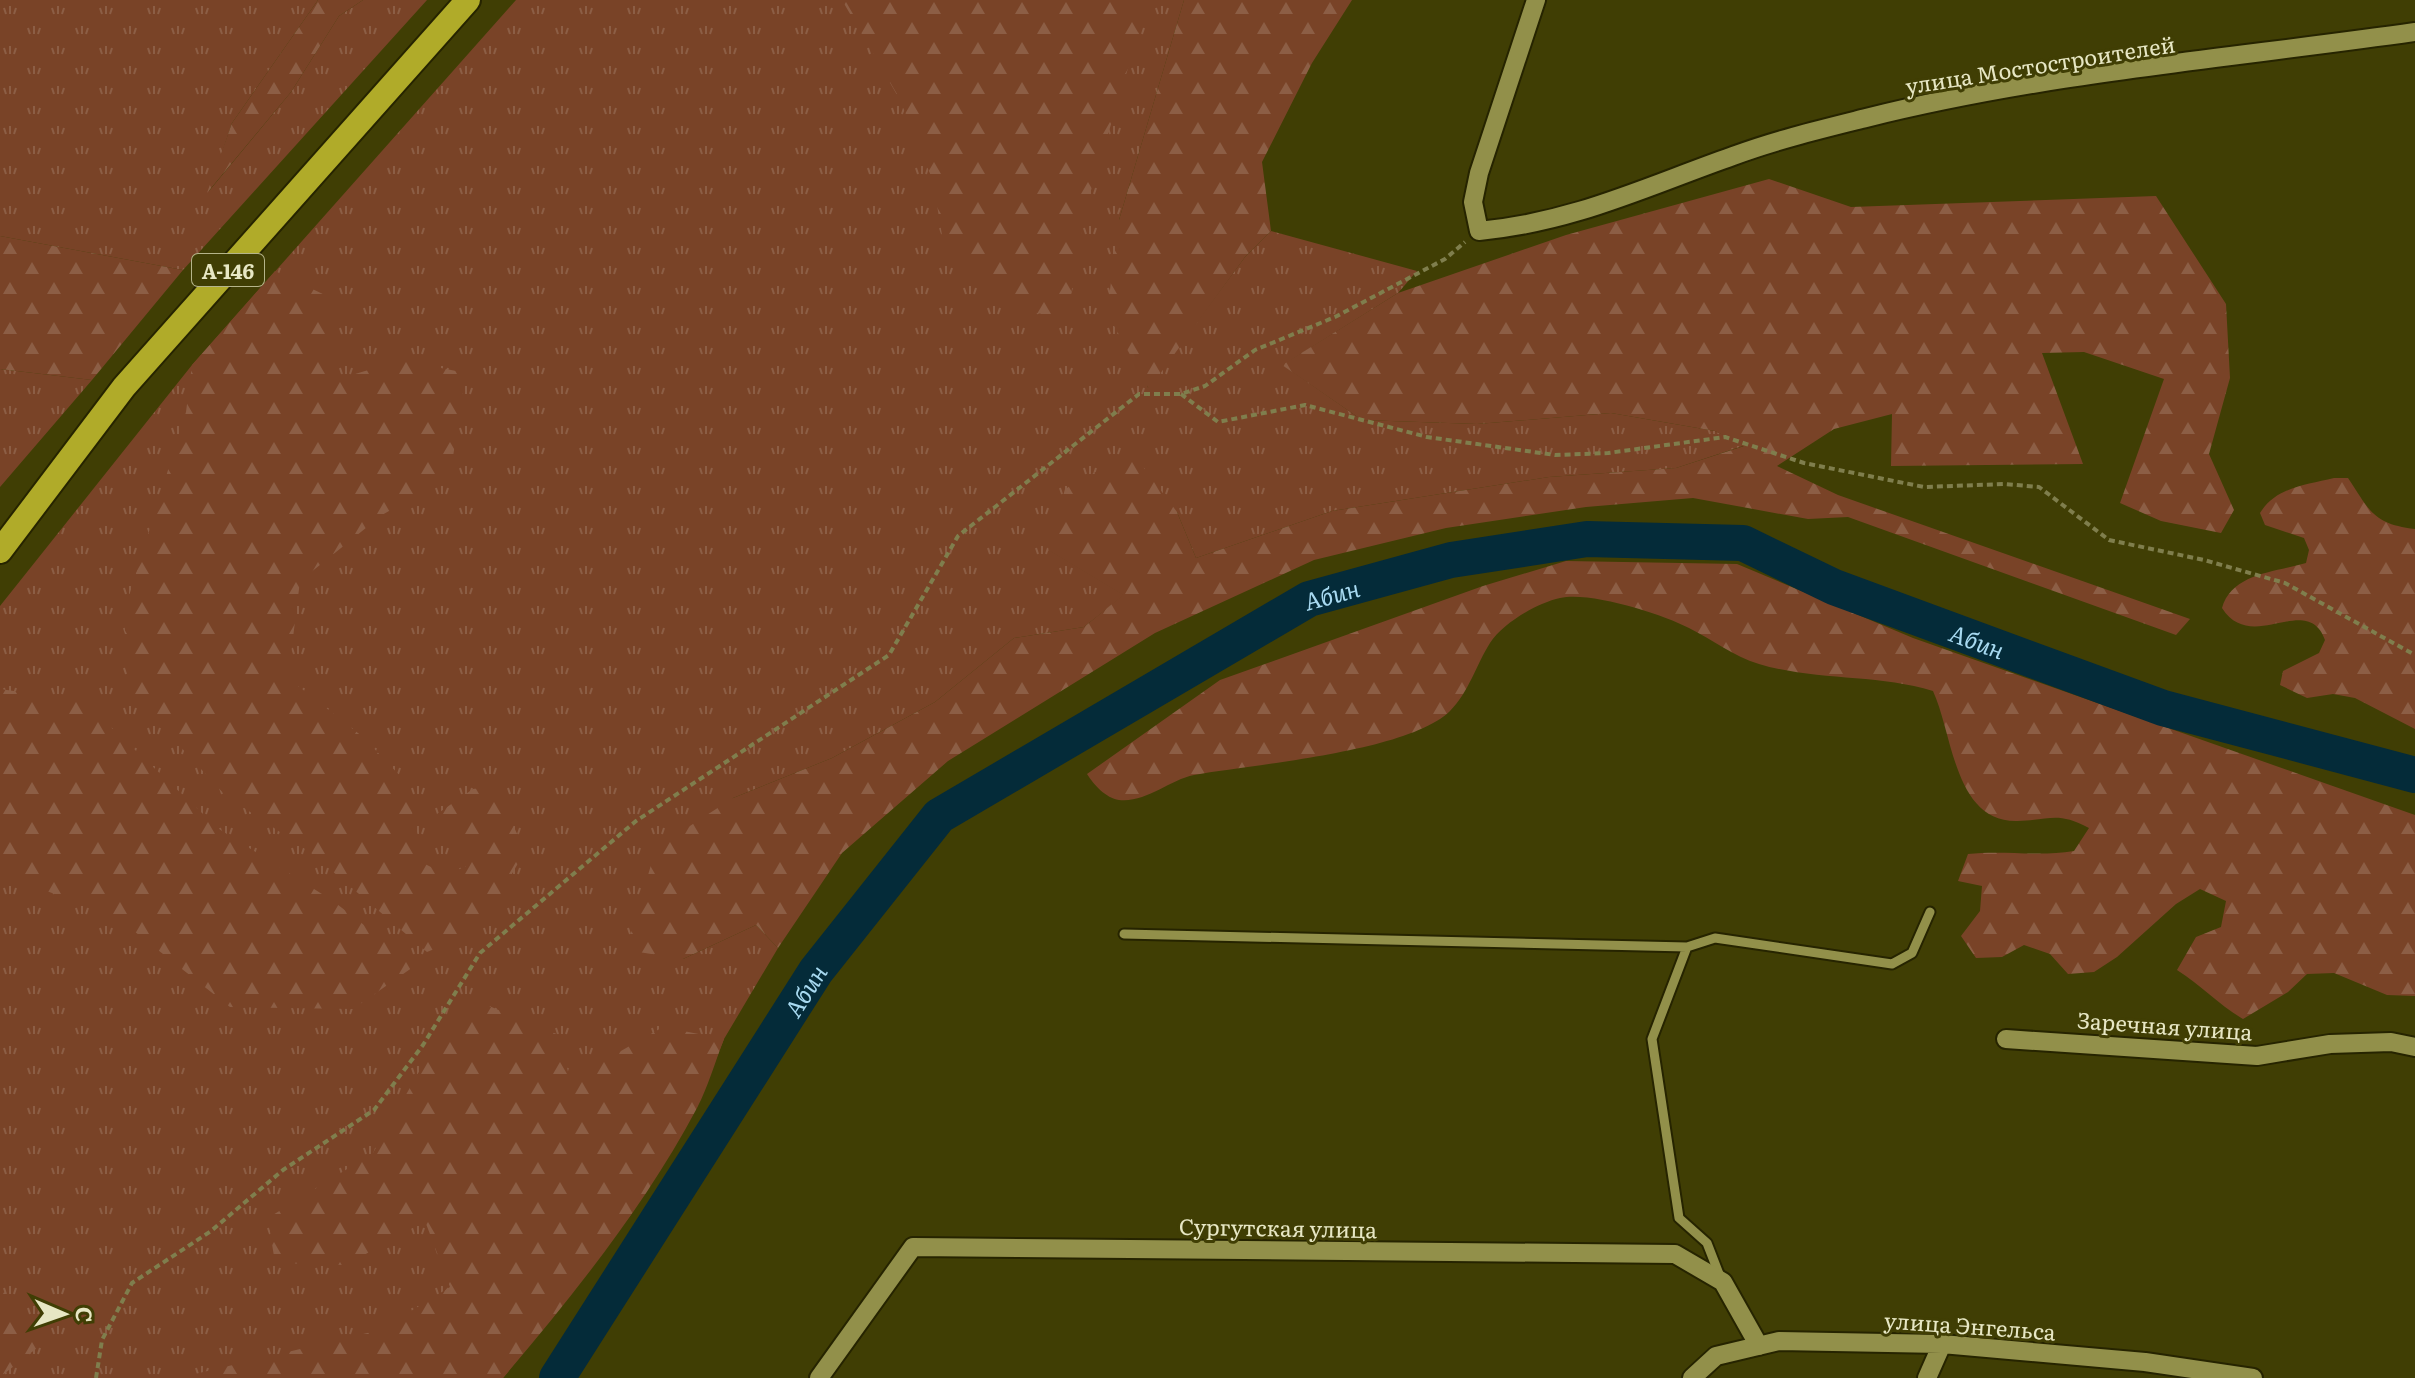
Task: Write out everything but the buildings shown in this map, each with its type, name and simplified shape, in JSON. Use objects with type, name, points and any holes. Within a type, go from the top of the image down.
[{"type":"highway","name":"А-146","points":[[0,551],[124,387],[468,0]]},
{"type":"street","points":[[1479,231],[1473,202],[1479,173],[1536,0]]},
{"type":"street","name":"улица Мостостроителей","points":[[1479,231],[1521,227],[1607,205],[1735,155],[1867,117],[2001,90],[2415,32]]},
{"type":"street","name":"Заречная улица","points":[[2006,1039],[2257,1056],[2330,1044],[2391,1042],[2415,1047]]},
{"type":"street","name":"Сургутская улица","points":[[819,1378],[913,1247],[1675,1254],[1723,1282]]},
{"type":"street","points":[[1723,1282],[1759,1346]]},
{"type":"street","name":"улица Энгельса","points":[[1692,1378],[1716,1356],[1779,1341],[1942,1344],[2145,1370],[2253,1378]]},
{"type":"street","points":[[1927,1378],[1942,1344]]},
{"type":"lane","points":[[1124,934],[1687,947],[1715,938],[1892,964],[1912,953],[1930,912]]},
{"type":"lane","points":[[1687,947],[1652,1039],[1679,1218],[1707,1243],[1723,1282]]},
{"type":"path","points":[[96,1378],[102,1340],[132,1283],[211,1231],[283,1170],[374,1110],[423,1045],[480,953],[636,821],[889,655],[958,536],[1139,394],[1181,394],[1205,386],[1255,350],[1335,317],[1445,259],[1479,231]]},
{"type":"path","points":[[1181,394],[1218,422],[1305,405],[1427,437],[1555,455],[1608,453],[1725,437],[1804,463],[1924,487],[2005,484],[2039,487],[2109,540],[2204,560],[2285,583],[2415,655]]},
{"type":"green space","points":[[0,0],[318,0],[232,123],[209,191],[291,92],[339,16],[363,0],[427,0],[183,270],[0,236]]},
{"type":"green space","points":[[318,0],[363,0],[339,16],[291,92],[207,193],[232,123]]},
{"type":"green space","points":[[516,0],[1184,0],[1119,220],[1148,388],[1245,257],[1271,231],[1417,271],[1398,293],[1283,365],[1362,420],[1477,424],[1611,413],[1715,431],[1746,445],[1676,468],[1549,477],[1332,511],[1196,558],[1177,512],[1049,550],[1124,595],[1084,627],[1014,638],[935,702],[832,758],[733,798],[683,959],[756,925],[778,948],[724,1039],[697,1107],[630,1216],[503,1378],[0,1378],[0,606],[192,365]]},
{"type":"green space","points":[[842,0],[1146,0],[1085,210],[1067,319],[1017,309],[945,253],[933,181],[900,100]]},
{"type":"green space","points":[[1184,0],[1352,0],[1312,63],[1262,162],[1271,231],[1245,257],[1149,389],[1107,313],[1119,220]]},
{"type":"green space","points":[[1769,179],[1851,207],[2156,196],[2226,304],[2230,378],[2209,454],[2234,510],[2221,533],[2161,521],[2120,503],[2164,379],[2084,352],[2042,353],[2083,464],[1891,466],[1892,414],[1834,429],[1777,466],[1838,495],[2190,619],[2176,635],[1848,517],[1808,519],[1693,498],[1586,507],[1446,528],[1314,560],[1155,633],[948,761],[842,853],[778,948],[756,925],[683,959],[626,950],[656,848],[733,798],[832,758],[935,702],[1014,638],[1084,627],[1123,595],[1048,550],[1065,489],[1132,452],[1177,512],[1196,558],[1332,511],[1549,477],[1676,468],[1744,446],[1715,431],[1611,413],[1477,424],[1362,420],[1282,365],[1398,293],[1566,235]]},
{"type":"green space","points":[[0,236],[183,270],[92,380],[0,369]]},
{"type":"green space","points":[[275,271],[329,297],[329,382],[401,360],[466,373],[450,476],[382,515],[300,581],[288,678],[363,737],[404,780],[425,864],[447,875],[466,866],[437,814],[473,789],[495,786],[525,851],[480,930],[427,952],[311,853],[225,795],[128,690],[124,612],[186,412],[192,365]]},
{"type":"green space","points":[[0,369],[92,380],[0,487]]},
{"type":"green space","points":[[2334,478],[2348,478],[2368,507],[2381,519],[2415,529],[2415,729],[2355,698],[2333,694],[2307,698],[2280,685],[2283,671],[2319,653],[2325,640],[2317,626],[2306,621],[2292,621],[2248,626],[2234,621],[2222,608],[2227,596],[2245,581],[2306,563],[2309,550],[2304,538],[2265,525],[2260,513],[2283,492]]},
{"type":"green space","points":[[1566,561],[1737,564],[1913,638],[2415,815],[2415,996],[2387,995],[2334,973],[2307,974],[2288,992],[2243,1019],[2177,970],[2196,937],[2221,927],[2226,901],[2200,889],[2176,904],[2117,957],[2094,972],[2068,974],[2050,954],[2024,945],[2002,957],[1976,958],[1961,936],[1980,911],[1982,886],[1958,881],[1968,854],[2074,851],[2089,828],[2061,818],[2017,821],[1996,817],[1980,807],[1968,792],[1959,772],[1933,691],[1759,664],[1740,657],[1677,622],[1607,601],[1560,598],[1521,615],[1503,628],[1490,643],[1457,704],[1429,725],[1401,737],[1329,754],[1194,775],[1129,800],[1110,797],[1087,774],[1220,680],[1483,586]]},
{"type":"green space","points":[[0,689],[83,701],[219,829],[333,901],[416,965],[353,1009],[230,1007],[115,916],[0,874]]},
{"type":"green space","points":[[482,1003],[559,1035],[570,1080],[663,1027],[724,1039],[701,1100],[677,1144],[607,1248],[556,1314],[503,1378],[178,1378],[380,1330],[450,1287],[425,1221],[346,1265],[275,1263],[268,1218],[373,1153],[446,1024]]},
{"type":"green space","points":[[0,1287],[46,1341],[0,1377]]},
{"type":"waterway","name":"Абин","points":[[557,1378],[816,971],[939,816],[1309,599],[1451,560],[1587,539],[1743,543],[1834,587],[2163,708],[2415,775]]}]
